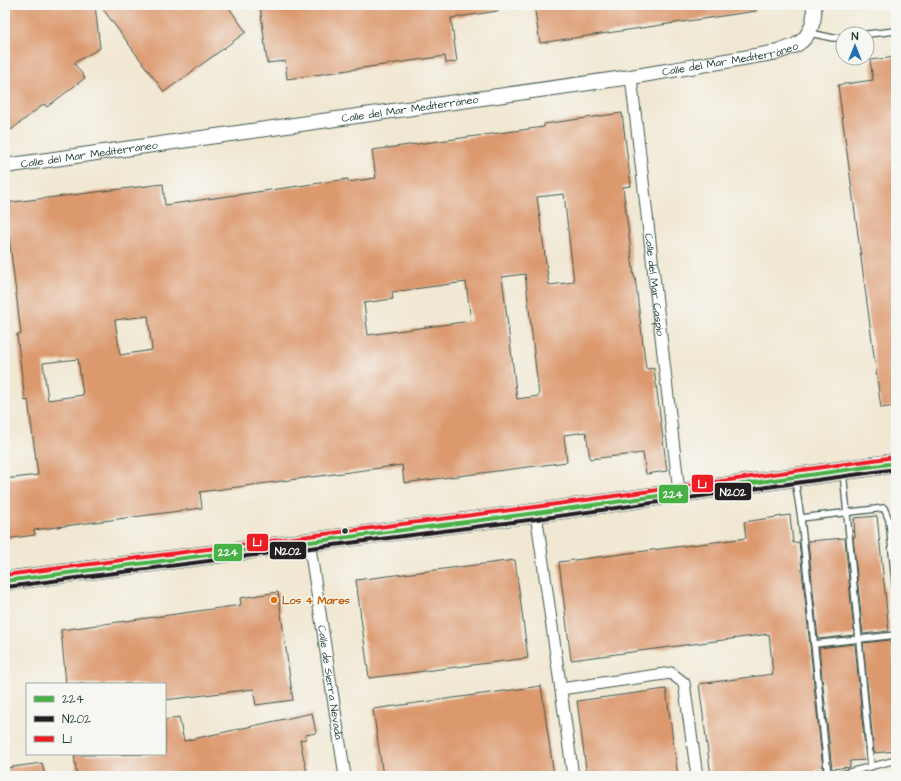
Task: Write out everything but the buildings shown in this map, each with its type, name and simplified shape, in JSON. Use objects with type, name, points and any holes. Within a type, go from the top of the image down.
[{"type":"main road","points":[[5,581],[536,512],[896,463]]},
{"type":"street","points":[[809,32],[813,20],[813,5]]},
{"type":"street","name":"Calle del Mar Mediterráneo","points":[[5,166],[112,153],[631,77],[778,52],[800,43],[809,32]]},
{"type":"street","name":"Calle del Mar Caspio","points":[[631,77],[679,492]]},
{"type":"street","points":[[536,512],[573,776]]},
{"type":"street","name":"Calle de Sierra Nevada","points":[[309,541],[345,776]]},
{"type":"street","points":[[561,689],[671,673],[684,683],[697,776]]},
{"type":"lane","points":[[875,33],[896,31]]},
{"type":"lane","points":[[809,32],[835,38]]},
{"type":"lane","points":[[843,470],[871,767]]},
{"type":"lane","points":[[795,477],[801,518],[828,776]]},
{"type":"lane","points":[[801,518],[884,508],[889,520],[896,593]]},
{"type":"lane","points":[[814,644],[896,635]]},
{"type":"lane","points":[[834,776],[896,760]]},
{"type":"transit line","name":"L1","points":[[5,575],[535,507],[895,457]]},
{"type":"transit line","name":"224","points":[[5,581],[536,513],[896,463]]},
{"type":"transit line","name":"N202","points":[[6,587],[537,519],[896,469]]},
{"type":"place","name":"Los 4 Mares","points":[[274,600]]}]
